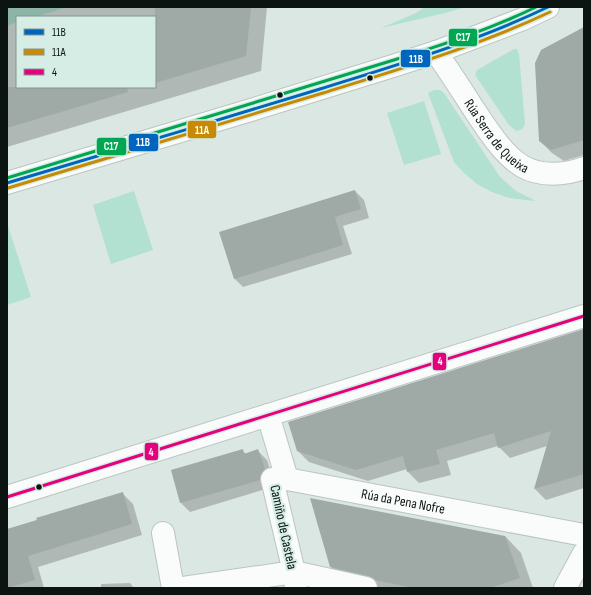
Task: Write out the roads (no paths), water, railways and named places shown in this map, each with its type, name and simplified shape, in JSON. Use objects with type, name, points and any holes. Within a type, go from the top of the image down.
[{"type":"street","points":[[7,182],[243,112],[436,52],[523,19],[548,7]]},
{"type":"street","name":"Rúa Serra de Queixa","points":[[436,52],[491,135],[510,157],[522,166],[533,171],[551,175],[584,168]]},
{"type":"street","points":[[7,497],[584,316]]},
{"type":"street","points":[[268,415],[287,479]]},
{"type":"street","name":"Camiño de Castela","points":[[287,479],[272,479],[295,580]]},
{"type":"street","name":"Rúa da Pena Nofre","points":[[287,479],[584,534]]},
{"type":"street","points":[[163,533],[173,588]]},
{"type":"street","points":[[565,588],[584,553]]},
{"type":"street","points":[[183,588],[295,580],[366,588]]}]
